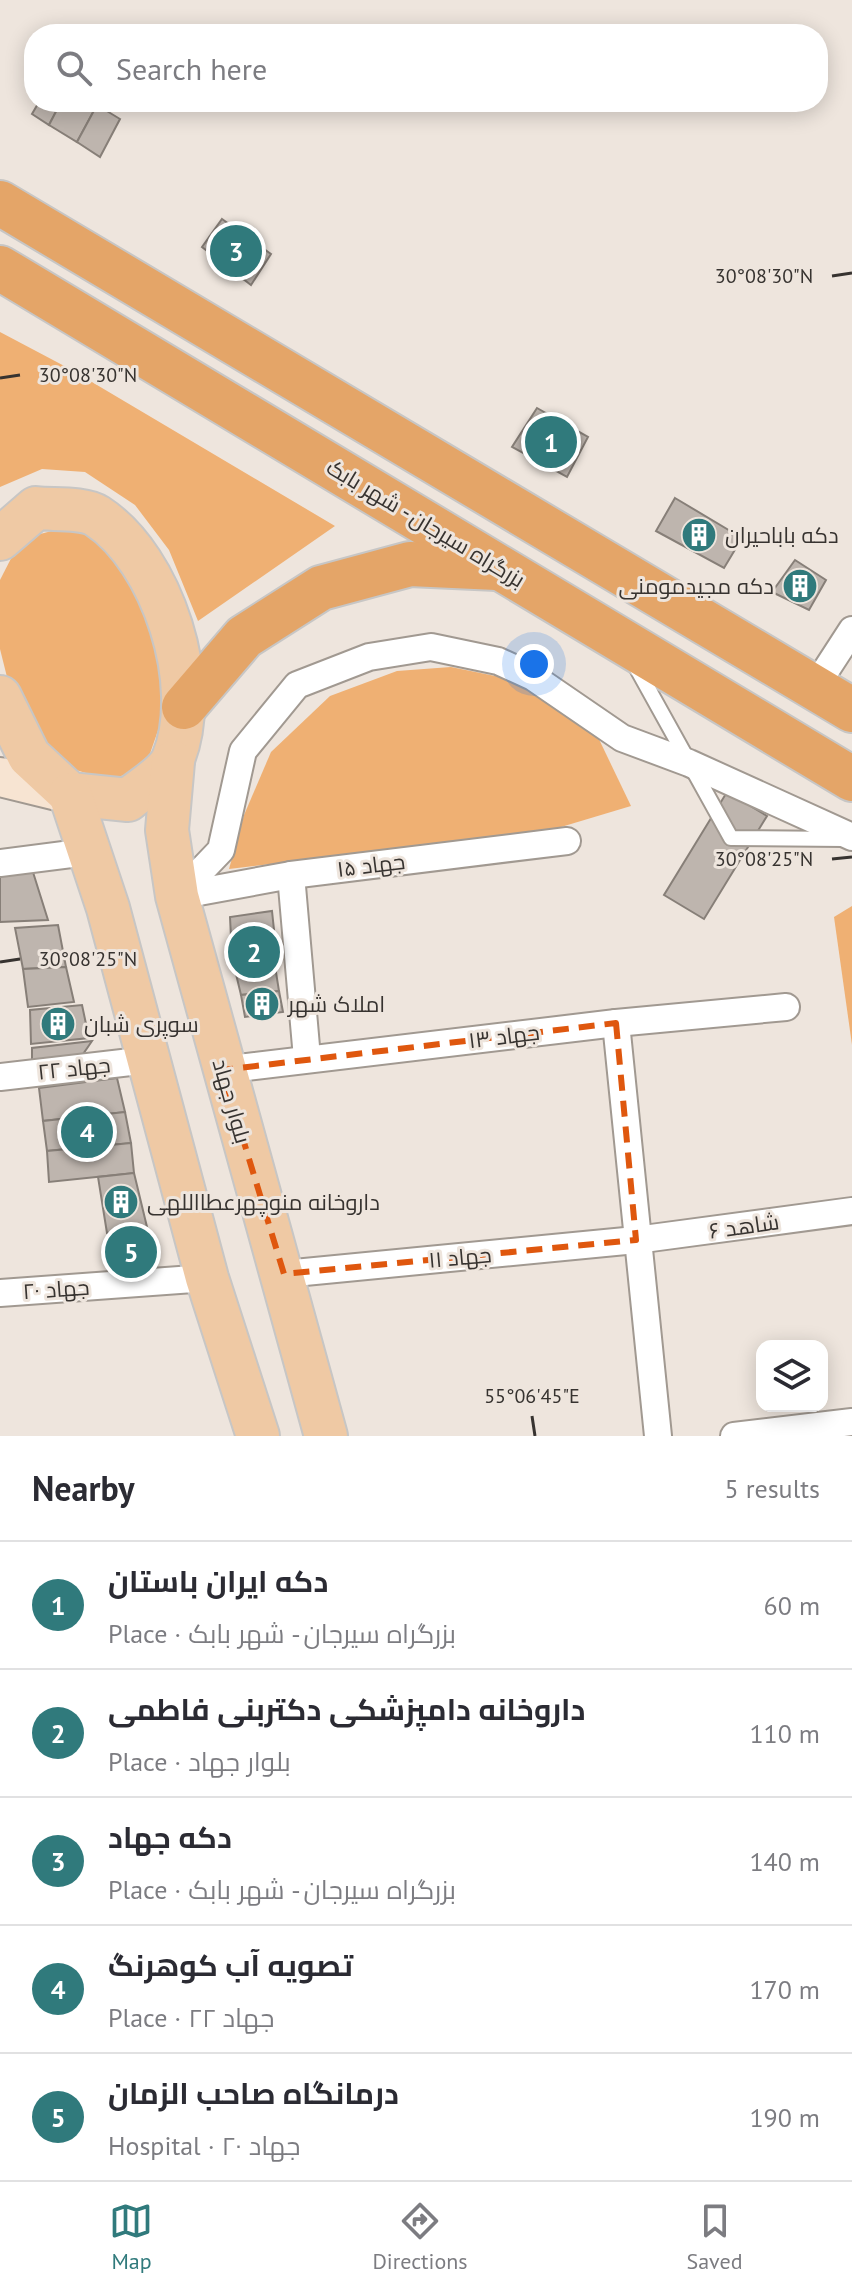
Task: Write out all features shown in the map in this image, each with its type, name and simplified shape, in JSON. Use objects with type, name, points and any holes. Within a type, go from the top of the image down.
[{"type":"highway","points":[[0,203],[852,710]]},
{"type":"highway","name":"بزرگراه سیرجان - شهر بابک","points":[[0,268],[852,779]]},
{"type":"highway","points":[[184,707],[244,637],[321,588],[410,564],[501,568]]},
{"type":"main road","name":"بلوار جهاد","points":[[0,539],[36,508],[95,514],[136,552],[157,592],[180,663],[184,707],[173,762],[167,830],[177,896],[222,1070],[284,1274],[326,1436]]},
{"type":"main road","points":[[0,697],[29,756],[70,794],[108,908],[207,1278],[258,1436]]},
{"type":"main road","points":[[70,794],[128,800],[173,762]]},
{"type":"street","points":[[815,687],[852,630]]},
{"type":"street","points":[[177,896],[221,850],[243,751],[297,685],[369,657],[431,647],[498,661],[533,677],[622,738],[689,763],[852,838]]},
{"type":"street","points":[[0,777],[70,794]]},
{"type":"street","name":"جهاد ۱۵","points":[[177,896],[291,875],[567,841]]},
{"type":"street","points":[[0,863],[87,852]]},
{"type":"street","points":[[291,875],[307,1058]]},
{"type":"street","name":"جهاد ۱۳","points":[[222,1070],[616,1023],[786,1007]]},
{"type":"street","points":[[616,1023],[658,1436]]},
{"type":"street","name":"جهاد ۲۲","points":[[0,1077],[148,1060]]},
{"type":"street","name":"شاهد ۶","points":[[636,1240],[852,1211]]},
{"type":"street","name":"جهاد ۱۱","points":[[284,1274],[636,1240]]},
{"type":"street","name":"جهاد ۲۰","points":[[0,1293],[207,1278]]},
{"type":"street","points":[[734,1436],[852,1422]]},
{"type":"lane","points":[[621,640],[731,838],[852,838]]},
{"type":"highlighted area","points":[[616,1023],[636,1240],[284,1274],[222,1070]]},
{"type":"shaded area","points":[[0,332],[70,369],[335,526],[198,621],[169,550],[135,505],[85,472],[42,469],[0,487]]},
{"type":"shaded area","points":[[67,527],[112,545],[153,620],[171,693],[145,768],[109,780],[66,767],[16,713],[0,649],[0,580],[21,539]]},
{"type":"shaded area","points":[[451,667],[500,677],[549,699],[596,733],[631,806],[551,830],[229,869],[244,815],[271,752],[330,696],[397,671]]},
{"type":"shaded area","points":[[852,906],[852,1045],[834,917]]},
{"type":"building","points":[[33,112],[56,112],[49,125]]},
{"type":"building","points":[[56,112],[93,112],[77,142],[49,125]]},
{"type":"building","points":[[93,112],[108,112],[120,119],[100,157],[77,142]]},
{"type":"building","points":[[222,219],[271,254],[251,285],[202,247]]},
{"type":"building","points":[[537,408],[588,437],[567,477],[512,447]]},
{"type":"building","name":"دکه باباحیران","points":[[675,498],[742,538],[724,568],[656,531]]},
{"type":"building","name":"دکه مجیدمومنی","points":[[795,560],[826,580],[809,610],[772,592]]},
{"type":"building","points":[[727,792],[767,816],[704,919],[664,895]]},
{"type":"building","points":[[32,869],[48,920],[0,922],[0,872]]},
{"type":"building","points":[[272,911],[274,930],[231,937],[230,917]]},
{"type":"building","points":[[58,925],[66,967],[23,969],[15,928]]},
{"type":"building","points":[[274,930],[275,966],[235,970],[231,937]]},
{"type":"building","points":[[275,966],[279,991],[241,995],[235,970]]},
{"type":"building","points":[[66,967],[74,1002],[28,1007],[23,969]]},
{"type":"building","name":"املاک شهر","points":[[279,991],[283,1012],[245,1017],[241,995]]},
{"type":"building","name":"سوپری شبان","points":[[82,1005],[89,1038],[31,1044],[30,1010]]},
{"type":"building","points":[[92,1041],[81,1057],[32,1064],[32,1048]]},
{"type":"building","points":[[117,1078],[125,1112],[43,1121],[39,1088]]},
{"type":"building","points":[[125,1112],[131,1143],[47,1151],[43,1121]]},
{"type":"building","points":[[131,1143],[134,1173],[49,1182],[47,1151]]},
{"type":"building","name":"داروخانه منوچهرعطااللهی","points":[[134,1173],[147,1227],[107,1233],[98,1177]]},
{"type":"place","name":"دکه جهاد","points":[[236,251]]},
{"type":"place","name":"دکه ایران باستان","points":[[551,442]]},
{"type":"place","name":"دکه باباحیران","points":[[699,535]]},
{"type":"place","name":"دکه مجیدمومنی","points":[[800,586]]},
{"type":"place","name":"داروخانه دامپزشکی دکتربنی فاطمی","points":[[254,952]]},
{"type":"place","name":"املاک شهر","points":[[262,1004]]},
{"type":"place","name":"سوپری شبان","points":[[58,1024]]},
{"type":"place","name":"تصویه آب کوهرنگ","points":[[87,1132]]},
{"type":"place","name":"داروخانه منوچهرعطااللهی","points":[[121,1202]]},
{"type":"place","name":"درمانگاه صاحب الزمان","points":[[131,1252]]}]
